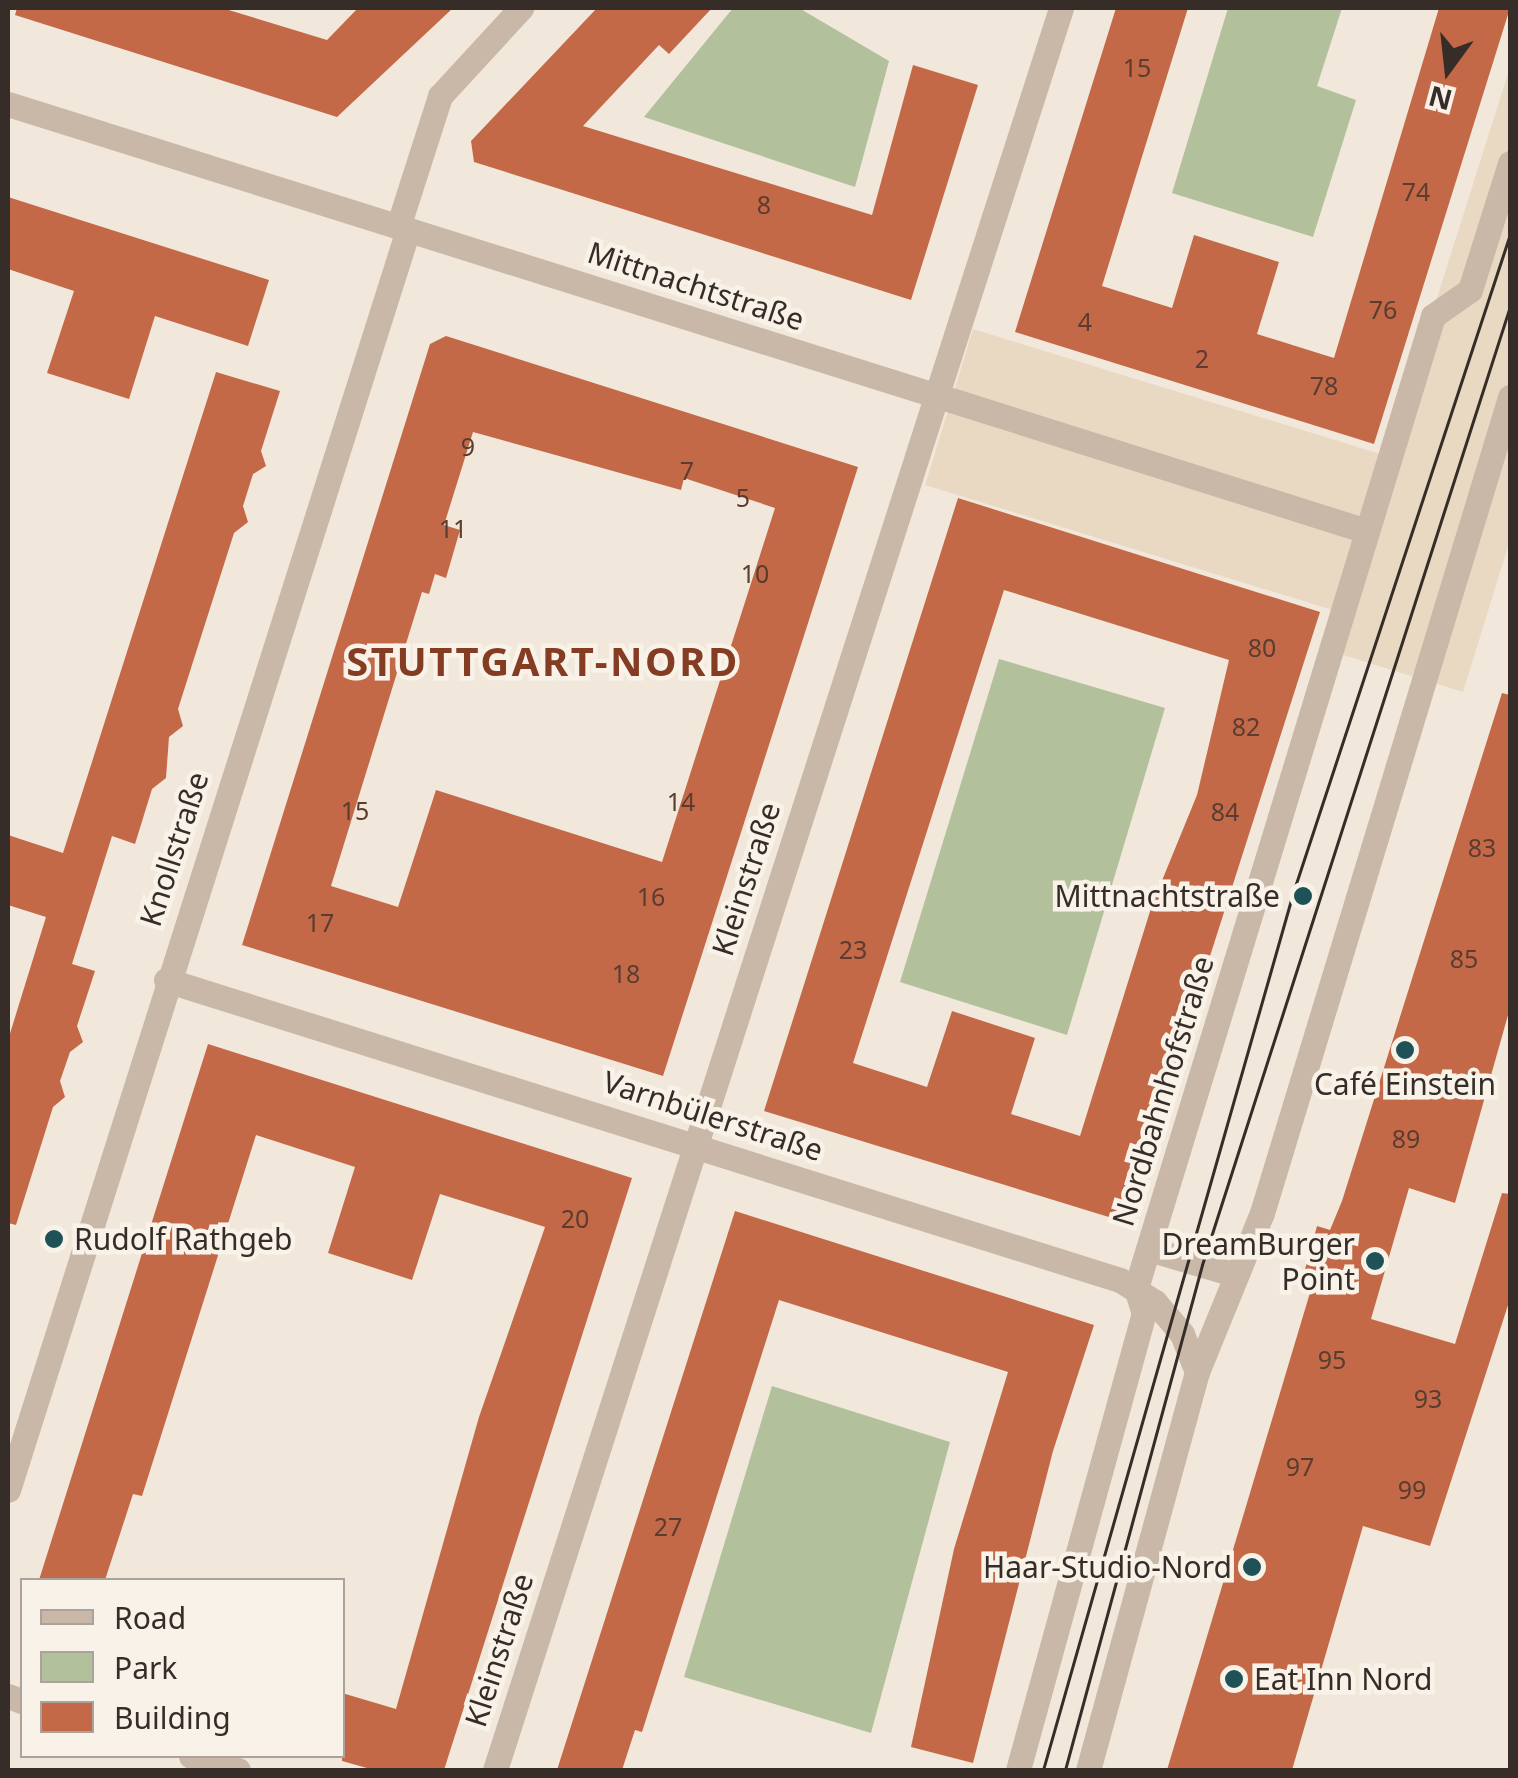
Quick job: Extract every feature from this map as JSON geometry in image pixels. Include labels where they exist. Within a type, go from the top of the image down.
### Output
[{"type":"street","name":"Knollstraße","points":[[8,1490],[403,228],[440,96],[521,8]]},
{"type":"street","name":"Kleinstraße","points":[[495,1770],[695,1143],[943,398],[1061,8]]},
{"type":"street","name":"Mittnachtstraße","points":[[8,104],[1364,530]]},
{"type":"street","name":"Nordbahnhofstraße","points":[[1018,1770],[1144,1314],[1136,1288],[1364,530],[1433,316],[1470,290],[1510,164]]},
{"type":"street","points":[[1088,1770],[1197,1372],[1233,1274],[1262,1214],[1510,397]]},
{"type":"street","name":"Varnbülerstraße","points":[[166,980],[695,1143],[1136,1288],[1182,1334],[1197,1372]]},
{"type":"street","points":[[1148,1248],[1233,1274]]},
{"type":"street","points":[[198,1758],[238,1770]]},
{"type":"green space","points":[[733,8],[799,8],[889,61],[855,187],[644,117]]},
{"type":"green space","points":[[1228,8],[1342,8],[1317,86],[1356,100],[1313,237],[1172,193]]},
{"type":"green space","points":[[999,659],[1165,708],[1067,1035],[900,982]]},
{"type":"green space","points":[[772,1386],[950,1442],[871,1733],[684,1677]]},
{"type":"shaded area","points":[[1510,67],[1510,540],[1463,692],[1327,650],[1339,612],[925,485],[973,329],[1387,456]]},
{"type":"building","points":[[17,8],[222,8],[327,40],[358,8],[453,8],[337,117],[15,15]]},
{"type":"building","points":[[597,8],[712,8],[669,54],[659,45],[583,126],[872,215],[913,65],[978,85],[911,300],[474,162],[471,141]]},
{"type":"building","points":[[1116,8],[1188,8],[1102,286],[1172,308],[1194,235],[1279,262],[1257,334],[1334,358],[1439,8],[1510,8],[1374,444],[1015,332]]},
{"type":"building","points":[[8,197],[269,280],[248,346],[155,316],[129,399],[47,373],[74,291],[8,269]]},
{"type":"building","points":[[446,336],[858,467],[663,1076],[242,945],[430,344]],"holes":[[[473,432],[681,490],[684,478],[775,508],[662,862],[436,790],[398,907],[331,886],[422,592],[429,594],[435,574],[446,578],[460,530],[444,525]]]},
{"type":"building","points":[[216,372],[280,391],[261,451],[266,466],[253,474],[243,506],[248,522],[234,533],[178,709],[183,726],[169,737],[166,778],[152,789],[135,844],[112,836],[72,964],[95,971],[77,1026],[83,1042],[70,1052],[60,1081],[65,1097],[53,1107],[16,1225],[8,1223],[8,1040],[46,917],[8,905],[8,835],[63,853]]},
{"type":"building","points":[[958,498],[1320,612],[1125,1222],[764,1111]],"holes":[[[1004,590],[1229,660],[1197,795],[1152,905],[1080,1136],[1011,1114],[1035,1038],[952,1011],[927,1087],[853,1063]]]},
{"type":"building","points":[[1502,693],[1510,695],[1510,1008],[1455,1203],[1409,1188],[1371,1319],[1455,1344],[1502,1193],[1510,1194],[1510,1299],[1430,1546],[1363,1526],[1292,1770],[1167,1770],[1315,1276],[1304,1273],[1317,1226],[1330,1230],[1342,1201]]},
{"type":"building","points":[[208,1044],[632,1178],[444,1770],[374,1770],[342,1761],[345,1694],[396,1709],[479,1417],[545,1227],[440,1194],[412,1280],[328,1253],[355,1167],[256,1135],[142,1496],[133,1494],[106,1578],[40,1578]]},
{"type":"building","points":[[735,1211],[1094,1325],[1053,1451],[973,1763],[911,1747],[954,1549],[1008,1372],[779,1300],[642,1732],[635,1730],[622,1770],[557,1770]]},
{"type":"tram line","points":[[1043,1770],[1293,893],[1510,234]]},
{"type":"tram line","points":[[1065,1770],[1202,1265],[1510,306]]},
{"type":"place","name":"Mittnachtstraße","points":[[1303,896]]},
{"type":"place","name":"Café Einstein","points":[[1405,1050]]},
{"type":"place","name":"Rudolf Rathgeb","points":[[54,1239]]},
{"type":"place","name":"DreamBurger Point","points":[[1375,1261]]},
{"type":"place","name":"Haar-Studio-Nord","points":[[1252,1567]]},
{"type":"place","name":"Eat Inn Nord","points":[[1234,1679]]},
{"type":"district","name":"STUTTGART-NORD","points":[[543,661]]}]
